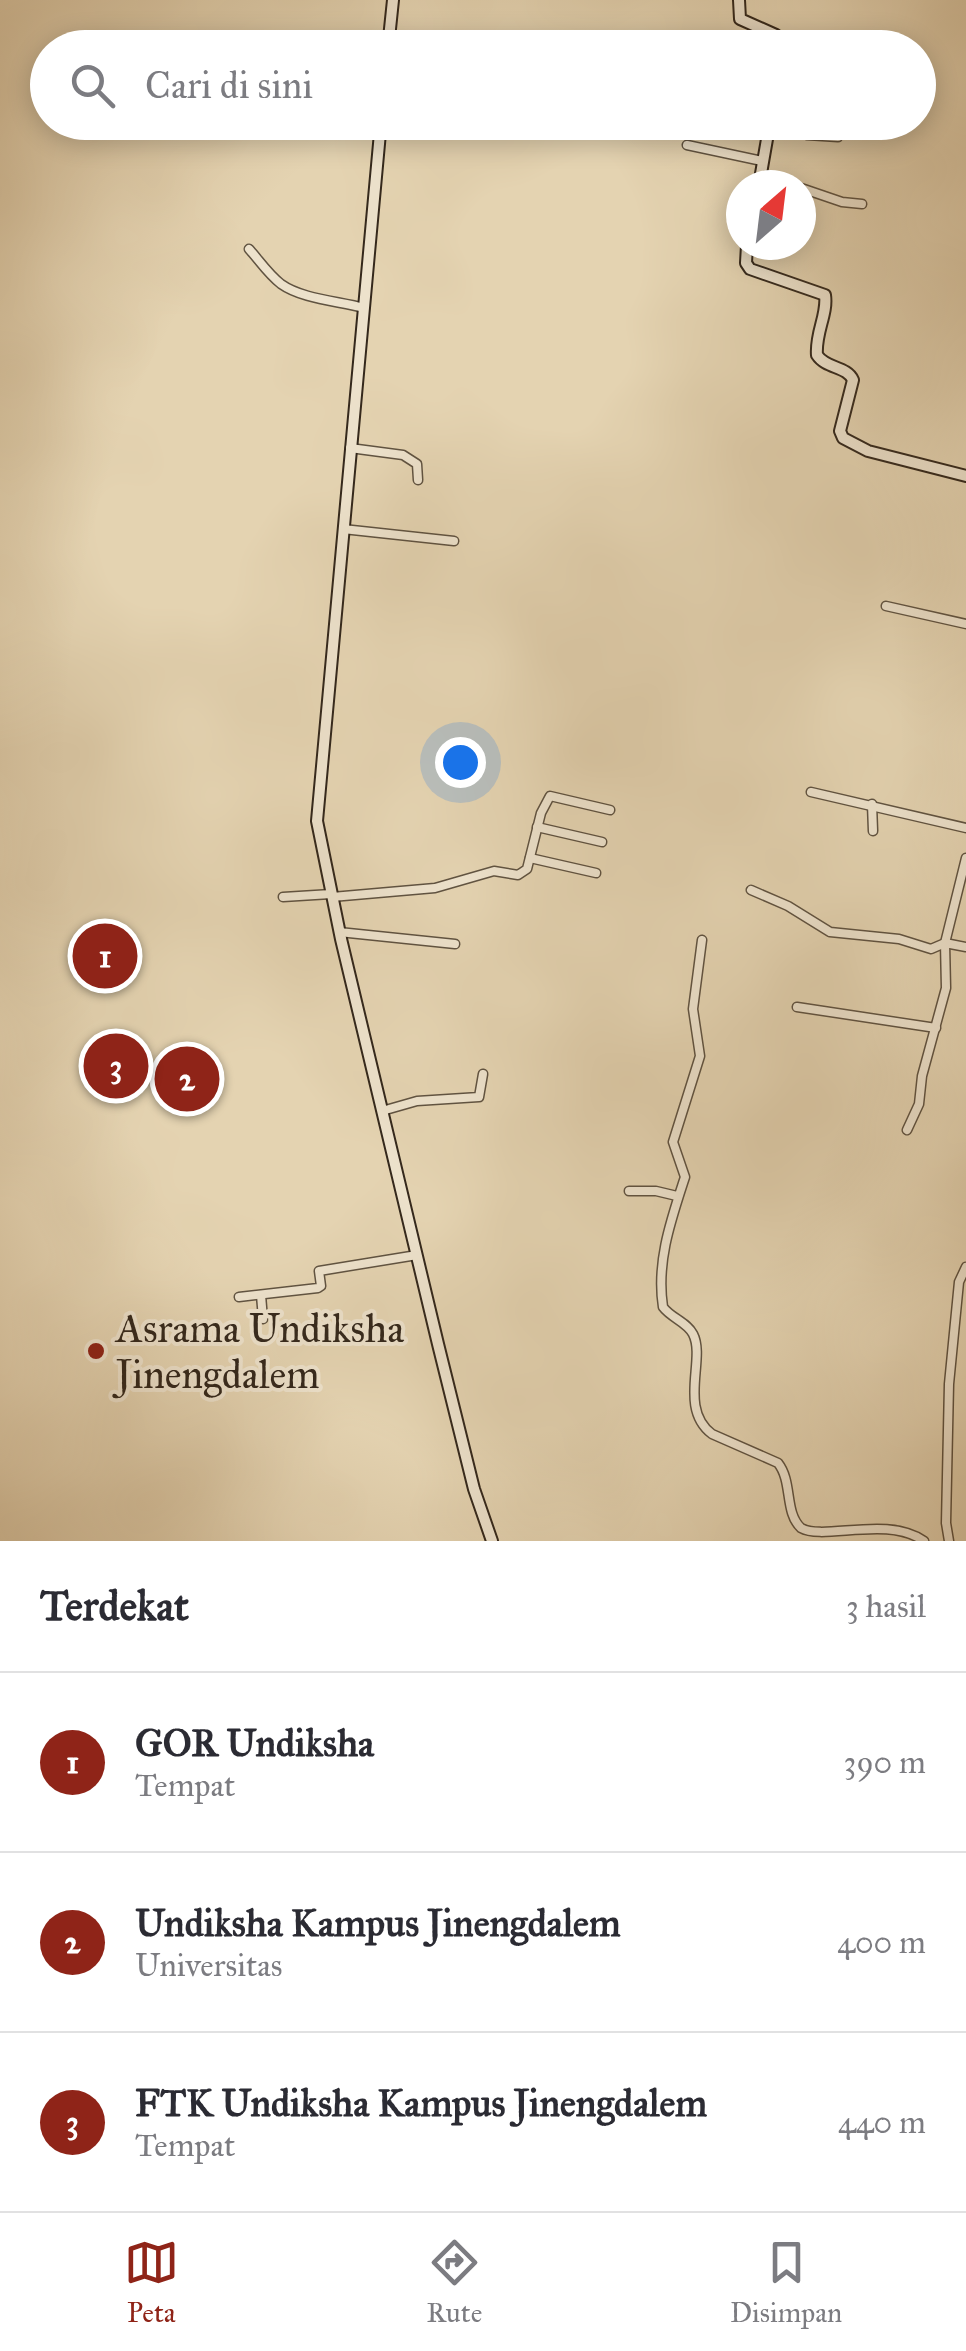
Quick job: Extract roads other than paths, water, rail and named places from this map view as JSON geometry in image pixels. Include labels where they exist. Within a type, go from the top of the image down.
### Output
[{"type":"street","points":[[390,30],[392,0]]},
{"type":"street","points":[[739,0],[740,19],[765,30]]},
{"type":"street","points":[[379,140],[317,800],[318,831],[474,1489],[492,1541]]},
{"type":"street","points":[[761,170],[766,140]]},
{"type":"street","points":[[687,145],[762,160]]},
{"type":"street","points":[[816,193],[862,204]]},
{"type":"street","points":[[249,248],[284,286],[317,299],[364,308]]},
{"type":"street","points":[[746,260],[750,269],[825,295],[817,332],[817,355],[852,378],[840,431],[843,438],[868,450],[966,476]]},
{"type":"street","points":[[350,448],[412,458],[418,466],[418,480]]},
{"type":"street","points":[[343,528],[454,541]]},
{"type":"street","points":[[886,606],[966,624]]},
{"type":"street","points":[[811,792],[966,828]]},
{"type":"street","points":[[283,898],[435,888],[494,870],[518,875],[527,869],[550,796],[610,810]]},
{"type":"street","points":[[872,804],[874,831]]},
{"type":"street","points":[[537,828],[602,842]]},
{"type":"street","points":[[530,858],[596,874]]},
{"type":"street","points":[[907,1130],[919,1104],[922,1076],[947,982],[946,943],[966,858]]},
{"type":"street","points":[[751,890],[788,906],[830,932],[899,939],[929,948],[946,943],[966,947]]},
{"type":"street","points":[[340,932],[455,944]]},
{"type":"street","points":[[702,940],[694,1009],[700,1056],[673,1136],[673,1146],[685,1174],[660,1265],[662,1304],[695,1338],[696,1403],[703,1426],[712,1434],[778,1463],[789,1487],[796,1523],[808,1534],[889,1530],[924,1541]]},
{"type":"street","points":[[797,1007],[936,1028]]},
{"type":"street","points":[[382,1112],[417,1101],[479,1097],[482,1074]]},
{"type":"street","points":[[629,1191],[677,1196]]},
{"type":"street","points":[[240,1297],[320,1288],[320,1271],[417,1255]]},
{"type":"street","points":[[949,1541],[949,1384],[959,1282],[966,1268]]},
{"type":"street","points":[[261,1295],[263,1319]]},
{"type":"place","name":"GOR Undiksha","points":[[105,956]]},
{"type":"place","name":"FTK Undiksha Kampus Jinengdalem","points":[[116,1066]]},
{"type":"place","name":"Undiksha Kampus Jinengdalem","points":[[187,1079]]},
{"type":"place","name":"Asrama Undiksha Jinengdalem","points":[[96,1351]]}]
